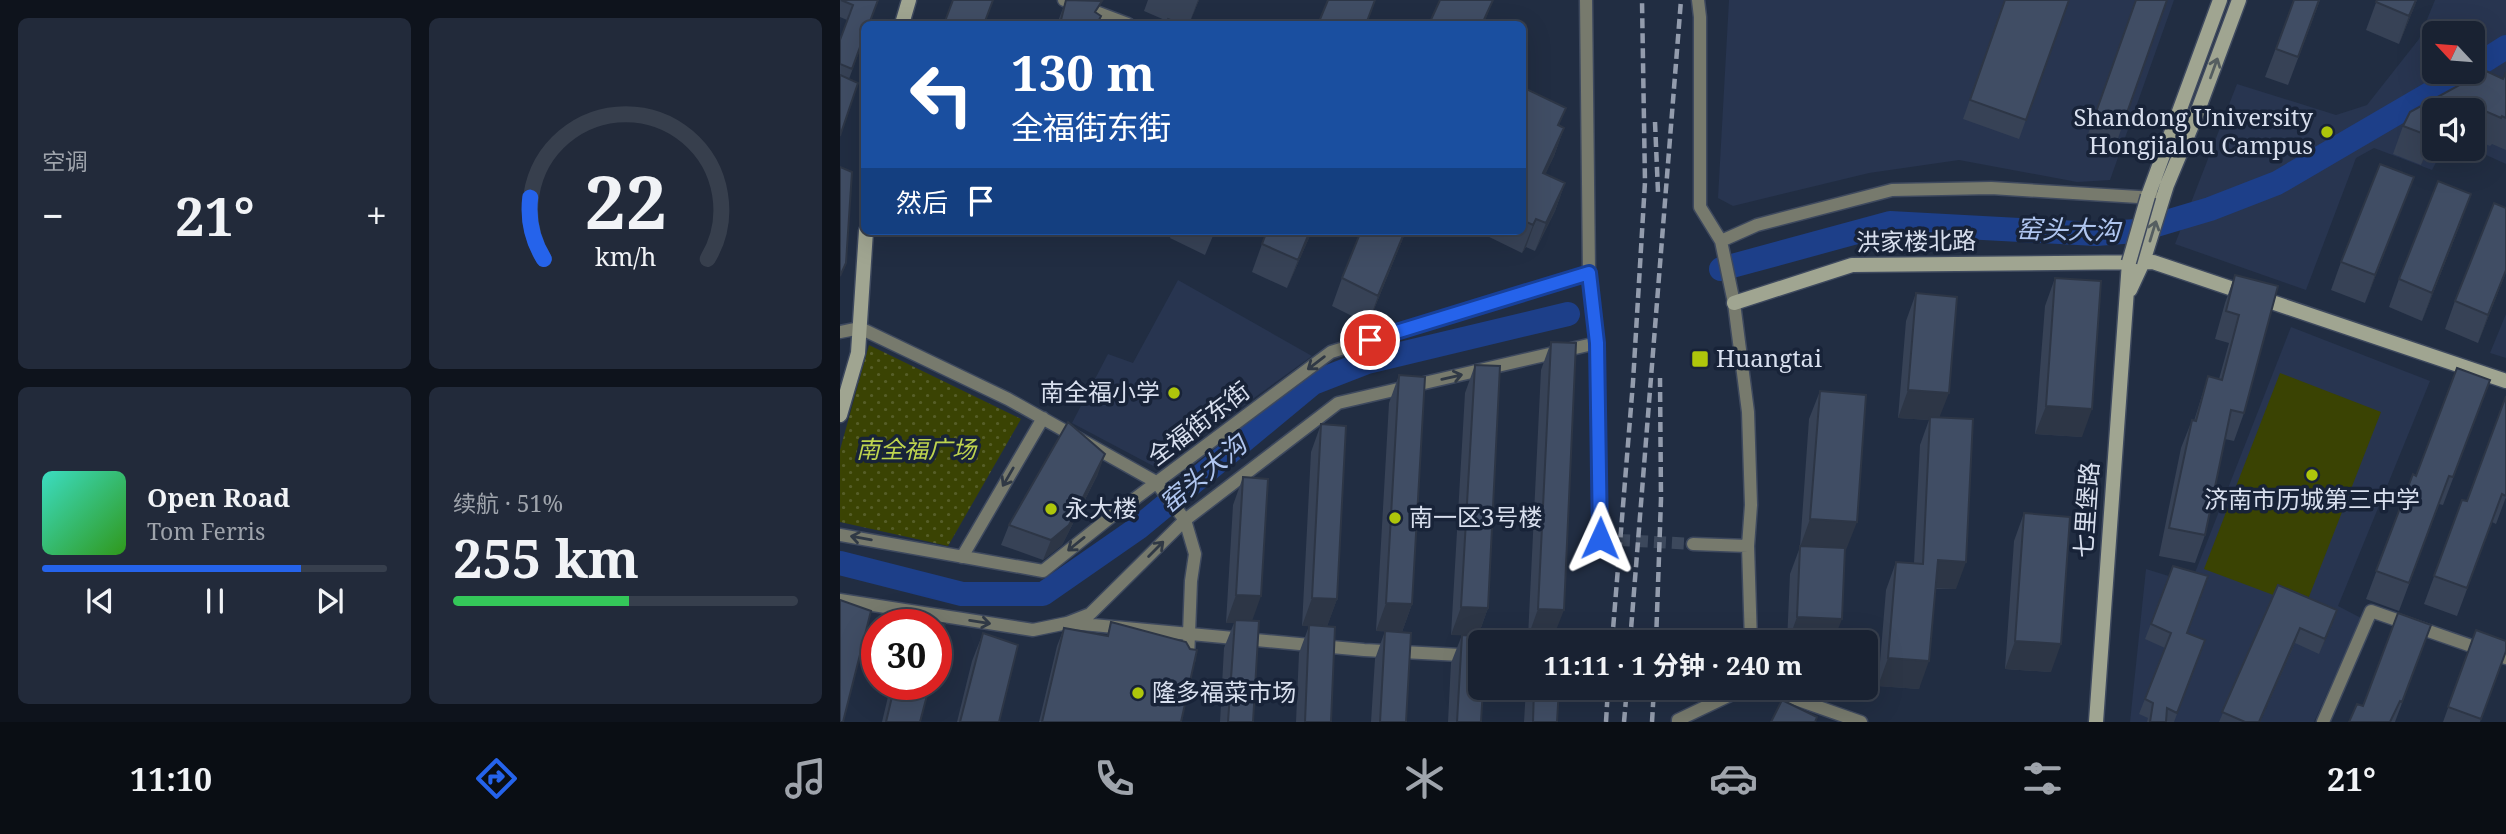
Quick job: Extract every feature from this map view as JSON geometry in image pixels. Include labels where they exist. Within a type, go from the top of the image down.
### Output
[{"type":"main road","points":[[903,21],[909,0]]},
{"type":"main road","name":"七里堡路","points":[[2095,722],[2125,302],[2136,262],[2148,196],[2220,0]]},
{"type":"main road","name":"七里堡路","points":[[2136,262],[2163,200],[2239,0]]},
{"type":"main road","points":[[840,415],[858,353],[866,235]]},
{"type":"main road","name":"洪家楼北路","points":[[1734,303],[1852,265],[2153,262],[2506,381]]},
{"type":"street","points":[[1064,0],[1120,21]]},
{"type":"street","points":[[1586,0],[1589,273],[1597,343],[1600,538]]},
{"type":"street","points":[[1698,0],[1700,207],[1721,241],[1734,303],[1748,412],[1751,630]]},
{"type":"street","points":[[1721,241],[1757,225],[1892,190],[1991,188],[2148,196],[2163,200]]},
{"type":"street","name":"全福街东街","points":[[840,535],[1043,571],[1156,482],[1331,352],[1589,273]]},
{"type":"street","points":[[840,332],[860,328],[1008,399],[1156,482],[1185,520],[1195,554],[1188,660]]},
{"type":"street","points":[[840,600],[1033,630],[1067,623],[1090,614],[1185,520],[1338,403],[1597,343]]},
{"type":"street","points":[[962,556],[1043,418]]},
{"type":"street","points":[[1693,544],[1748,547]]},
{"type":"street","points":[[2323,722],[2371,611],[2506,658]]},
{"type":"street","points":[[1067,623],[1364,650],[1468,655]]},
{"type":"street","points":[[1678,722],[1720,700]]},
{"type":"street","points":[[1798,700],[1861,722]]},
{"type":"shaded area","points":[[1729,0],[2174,0],[2110,180],[2077,182],[1959,160],[1869,173],[1733,206],[1718,198]]},
{"type":"shaded area","name":"Shandong University Hongjialou Campus","points":[[2435,0],[2506,0],[2506,164],[2485,154],[2485,98],[2422,98],[2422,161],[2437,161],[2432,170],[2374,148],[2356,158],[2306,290],[2175,244],[2237,84],[2336,115],[2367,105],[2422,32],[2422,84],[2485,84],[2485,21],[2426,21]]},
{"type":"shaded area","name":"南全福小学","points":[[1178,280],[1312,356],[1157,468],[1072,423],[1108,354],[1133,363]]},
{"type":"shaded area","points":[[2506,314],[2506,358],[2490,353]]},
{"type":"shaded area","name":"济南市历城第三中学","points":[[2291,327],[2430,381],[2338,606],[2361,618],[2314,722],[2130,722],[2146,569],[2191,583]]},
{"type":"green space","name":"南全福广场","points":[[869,345],[1021,419],[948,546],[840,522],[840,450]]},
{"type":"green space","points":[[2280,373],[2381,412],[2305,607],[2204,569]]},
{"type":"building","points":[[841,0],[878,0],[870,21],[861,21],[861,44],[852,69],[840,64],[840,40],[853,5]]},
{"type":"building","points":[[953,0],[993,0],[985,21],[945,21]]},
{"type":"building","points":[[1066,0],[1102,1],[1095,12],[1101,16],[1098,21],[1061,21]]},
{"type":"building","points":[[1328,0],[1375,0],[1367,21],[1319,21]]},
{"type":"building","points":[[1440,0],[1493,0],[1483,21],[1430,21]]},
{"type":"building","points":[[2005,0],[2069,0],[2026,120],[1970,100]]},
{"type":"building","points":[[2136,0],[2167,0],[2123,124],[2095,115]]},
{"type":"building","points":[[2294,0],[2319,0],[2298,57],[2276,49]]},
{"type":"building","points":[[2416,0],[2409,16],[2376,2]]},
{"type":"building","points":[[2485,70],[2503,79],[2506,72],[2506,118],[2485,111],[2485,98],[2436,98],[2461,84],[2485,84]]},
{"type":"building","points":[[840,75],[858,83],[840,136]]},
{"type":"building","points":[[1526,89],[1566,108],[1558,125],[1564,128],[1543,173],[1565,183],[1546,223],[1536,219],[1533,225],[1526,222]]},
{"type":"building","points":[[2422,105],[2422,133],[2403,126],[2410,112]]},
{"type":"building","points":[[2380,164],[2414,177],[2375,275],[2341,262]]},
{"type":"building","points":[[840,167],[852,172],[846,263],[840,276]]},
{"type":"building","points":[[2438,181],[2471,194],[2432,293],[2399,279]]},
{"type":"building","points":[[2494,203],[2506,208],[2506,270],[2488,315],[2455,301]]},
{"type":"building","points":[[1265,235],[1308,235],[1298,260],[1262,244]]},
{"type":"building","points":[[1359,235],[1403,235],[1378,296],[1342,278]]},
{"type":"building","points":[[2235,275],[2278,286],[2244,413],[2231,410],[2205,535],[2169,528],[2192,420],[2196,421],[2208,376],[2222,380],[2239,315],[2226,311]]},
{"type":"building","points":[[2055,278],[2101,281],[2092,409],[2046,406]]},
{"type":"building","points":[[1916,293],[1957,297],[1949,393],[1908,390]]},
{"type":"building","points":[[1551,342],[1576,343],[1564,610],[1538,609]]},
{"type":"building","points":[[1475,365],[1500,366],[1488,608],[1461,607]]},
{"type":"building","points":[[2457,368],[2490,380],[2453,477],[2449,476],[2409,583],[2376,571]]},
{"type":"building","points":[[1399,375],[1425,377],[1412,604],[1386,603]]},
{"type":"building","points":[[1820,391],[1866,395],[1857,522],[1810,519]]},
{"type":"building","points":[[2506,396],[2506,496],[2502,494],[2467,588],[2434,576],[2462,500],[2467,501]]},
{"type":"building","points":[[1930,417],[1973,419],[1966,562],[1938,560],[1929,661],[1888,658],[1896,562],[1923,564]]},
{"type":"building","name":"永大楼","points":[[1068,422],[1105,454],[1069,525],[1051,540],[1009,525]]},
{"type":"building","points":[[1321,424],[1346,426],[1337,599],[1312,598]]},
{"type":"building","points":[[1243,477],[1268,479],[1261,596],[1236,595]]},
{"type":"building","points":[[2024,513],[2070,517],[2061,644],[2015,641]]},
{"type":"building","points":[[1800,546],[1845,548],[1842,619],[1797,617]]},
{"type":"building","points":[[2173,566],[2208,576],[2187,633],[2205,640],[2177,713],[2167,708],[2166,722],[2150,722],[2153,703],[2145,699],[2171,633],[2151,624]]},
{"type":"building","points":[[2278,585],[2337,610],[2325,639],[2300,628],[2259,722],[2245,722],[2222,712]]},
{"type":"building","points":[[840,600],[865,609],[861,609],[861,651],[843,722],[840,722]]},
{"type":"building","points":[[2398,613],[2431,625],[2402,702],[2400,701],[2390,722],[2349,722],[2357,704],[2363,706]]},
{"type":"building","points":[[1235,620],[1259,621],[1253,722],[1228,722]]},
{"type":"building","points":[[1111,622],[1186,642],[1190,649],[1197,650],[1181,722],[1042,722],[1064,628],[1108,636]]},
{"type":"building","points":[[1309,625],[1335,627],[1331,722],[1305,722]]},
{"type":"building","points":[[2476,630],[2506,641],[2506,651],[2481,719],[2448,707]]},
{"type":"building","points":[[1385,631],[1411,633],[1406,722],[1380,722]]},
{"type":"building","points":[[983,633],[1018,645],[999,722],[960,722]]},
{"type":"building","points":[[1462,635],[1468,636],[1468,700],[1482,700],[1481,722],[1457,722]]},
{"type":"building","points":[[891,700],[926,700],[920,722],[886,722]]},
{"type":"building","points":[[1534,700],[1558,700],[1557,722],[1533,722]]},
{"type":"building","points":[[1782,700],[1817,717],[1815,722],[1771,722]]},
{"type":"waterway","name":"窑头大沟","points":[[2485,60],[2506,47]]},
{"type":"waterway","name":"窑头大沟","points":[[1721,269],[1890,223],[2096,234],[2136,231],[2210,209],[2277,183],[2446,84]]},
{"type":"waterway","name":"窑头大沟","points":[[840,563],[962,594],[1043,594],[1138,528],[1313,383],[1367,362],[1568,314]]},
{"type":"tunnel","points":[[1600,539],[1693,544]]},
{"type":"railway","points":[[1613,630],[1633,382],[1645,182],[1642,0]]},
{"type":"railway","points":[[1631,630],[1681,0]]},
{"type":"railway","points":[[1655,122],[1658,192]]},
{"type":"railway","points":[[1656,630],[1661,499],[1660,378]]},
{"type":"railway","points":[[1606,722],[1607,700]]},
{"type":"railway","points":[[1624,722],[1626,700]]},
{"type":"railway","points":[[1652,722],[1653,700]]},
{"type":"place","name":"Shandong University Hongjialou Campus","points":[[2327,132]]},
{"type":"place","name":"Huangtai","points":[[1700,359]]},
{"type":"place","name":"南全福小学","points":[[1174,393]]},
{"type":"place","name":"济南市历城第三中学","points":[[2312,475]]},
{"type":"place","name":"永大楼","points":[[1051,509]]},
{"type":"place","name":"南一区3号楼","points":[[1395,518]]},
{"type":"place","name":"隆多福菜市场","points":[[1138,693]]},
{"type":"route","points":[[1370,340],[1589,273],[1597,343],[1600,538]]}]
